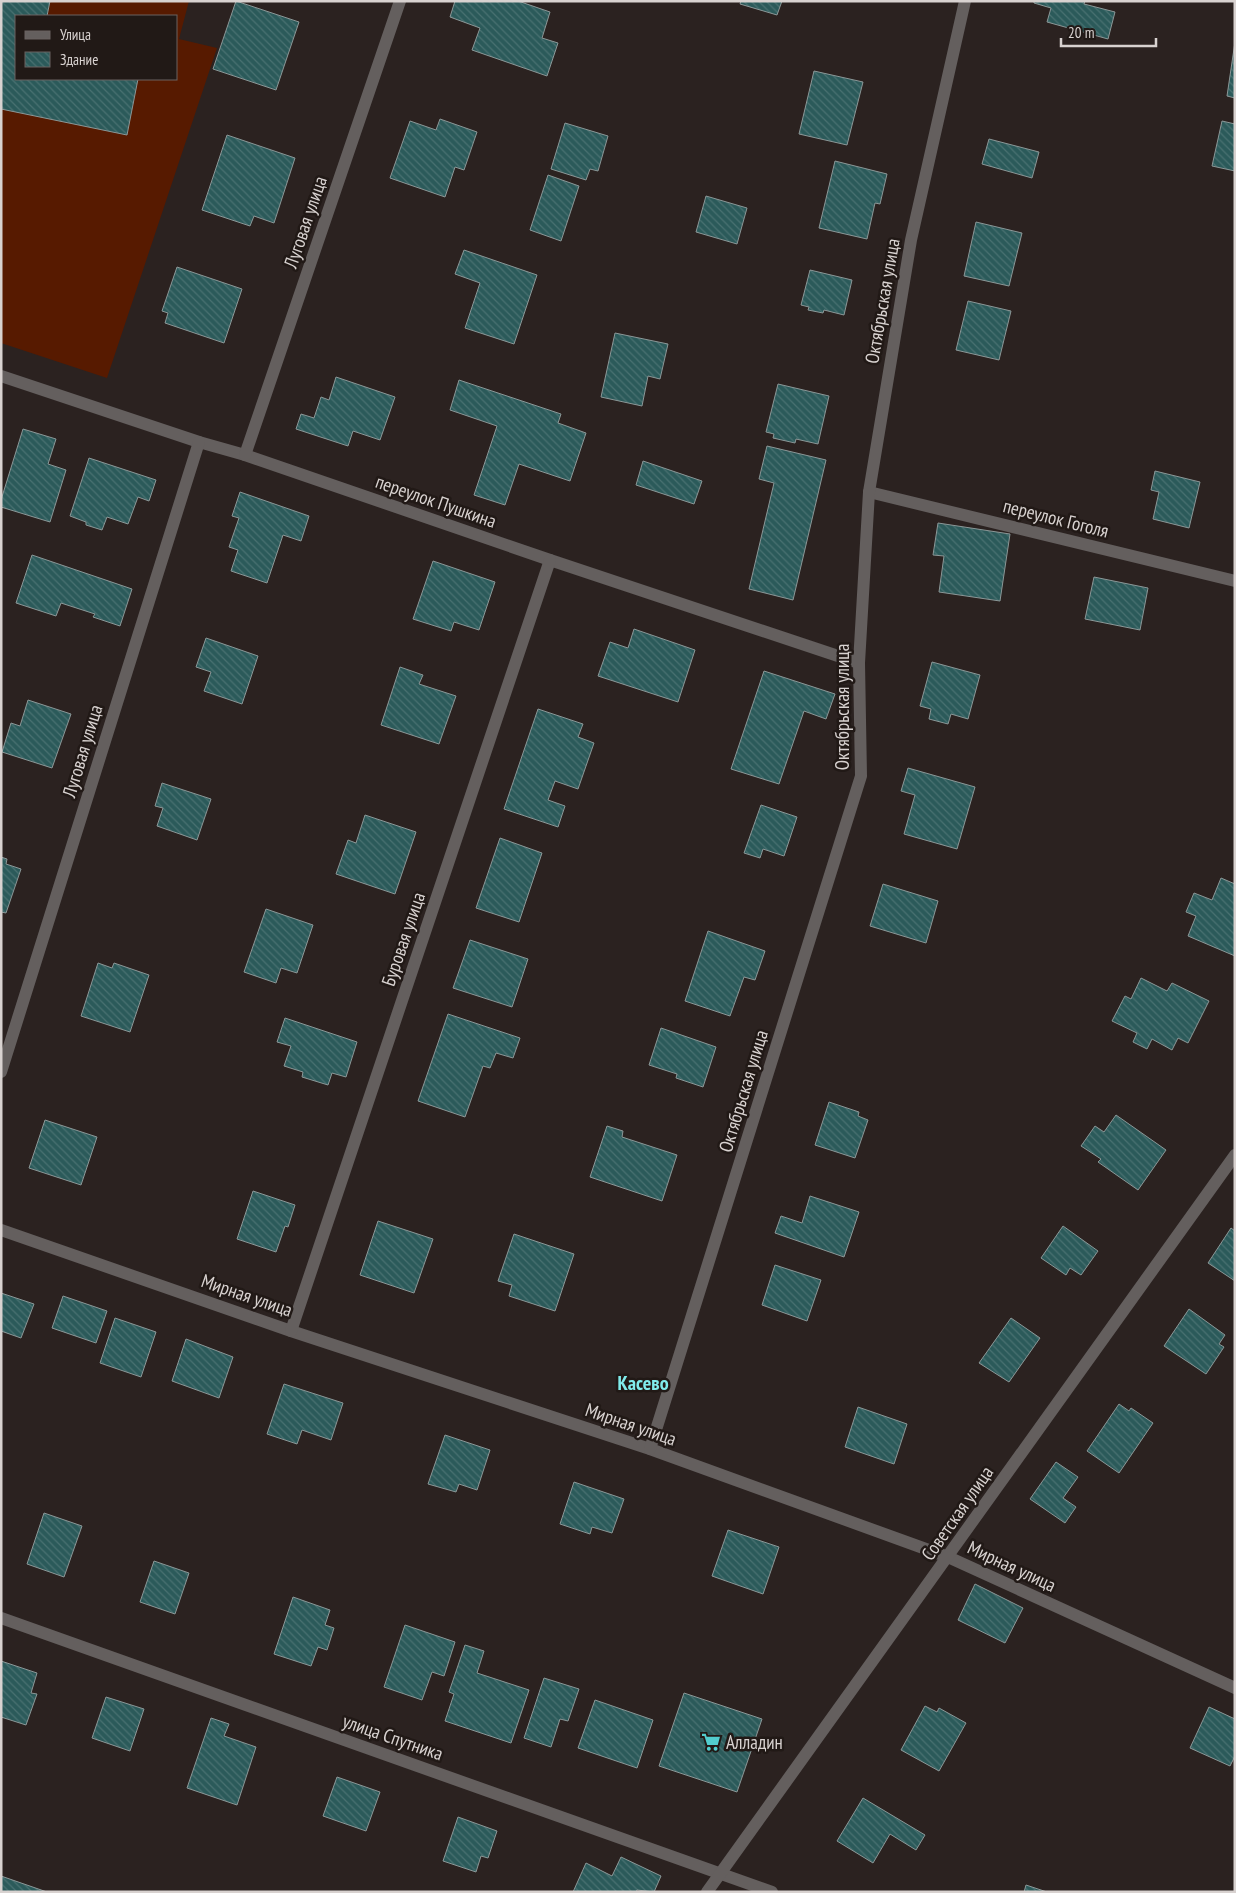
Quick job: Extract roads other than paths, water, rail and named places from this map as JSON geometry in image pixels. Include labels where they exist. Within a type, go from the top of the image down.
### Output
[{"type":"street","name":"Луговая улица","points":[[245,455],[400,1]]},
{"type":"street","name":"Октябрьская улица","points":[[650,1449],[861,776],[859,663],[869,492],[911,240],[965,1]]},
{"type":"street","name":"переулок Пушкина","points":[[1,376],[199,442],[245,455],[550,560],[859,663]]},
{"type":"street","name":"Луговая улица","points":[[1,1072],[199,442]]},
{"type":"street","name":"переулок Гоголя","points":[[869,492],[1235,581]]},
{"type":"street","name":"Буровая улица","points":[[291,1331],[550,560]]},
{"type":"street","name":"Советская улица","points":[[707,1892],[1235,1154]]},
{"type":"street","name":"Мирная улица","points":[[1,1230],[291,1331],[650,1449],[948,1557],[1235,1688]]},
{"type":"street","name":"улица Спутника","points":[[1,1618],[721,1872],[772,1892]]},
{"type":"place","name":"Алладин","points":[[711,1742]]},
{"type":"district","name":"Касево","points":[[643,1383]]}]
